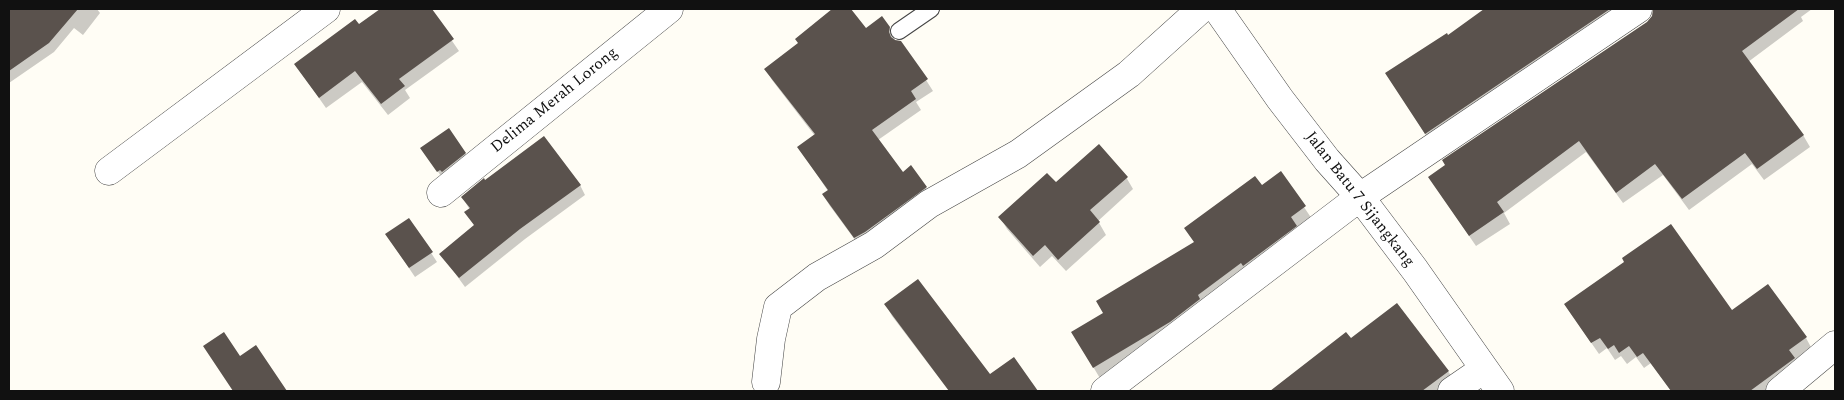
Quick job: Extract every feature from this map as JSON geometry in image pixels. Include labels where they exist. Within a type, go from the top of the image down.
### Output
[{"type":"street","points":[[109,171],[326,9]]},
{"type":"street","name":"Delima Merah Lorong","points":[[441,192],[670,9]]},
{"type":"street","points":[[766,382],[771,339],[778,307],[817,277],[874,246],[929,204],[1018,154],[1129,74],[1201,9]]},
{"type":"street","name":"Jalan Batu 7 Sijangkang","points":[[1217,9],[1280,99],[1327,160],[1360,197],[1415,270],[1500,391]]},
{"type":"street","points":[[1105,391],[1360,197],[1638,9]]},
{"type":"street","points":[[1780,391],[1835,345]]},
{"type":"street","points":[[1452,391],[1484,369]]},
{"type":"lane","points":[[899,31],[931,9]]},
{"type":"building","points":[[9,9],[78,9],[49,43],[9,71]]},
{"type":"building","points":[[380,9],[432,9],[454,39],[399,79],[405,86],[381,104],[355,71],[319,98],[294,64],[355,19],[359,24]]},
{"type":"building","points":[[832,9],[851,9],[866,28],[882,16],[890,27],[891,37],[901,41],[928,79],[911,91],[916,99],[872,130],[903,172],[911,165],[927,187],[854,238],[822,194],[828,190],[797,147],[815,134],[764,69],[798,43],[795,39]]},
{"type":"building","points":[[1484,9],[1610,9],[1425,134],[1385,73],[1447,33],[1448,35]]},
{"type":"building","points":[[1653,9],[1799,9],[1742,51],[1804,135],[1757,169],[1745,153],[1682,199],[1655,164],[1616,193],[1579,141],[1497,202],[1504,212],[1469,236],[1428,177],[1445,165],[1442,160],[1647,22],[1652,16]]},
{"type":"building","points":[[449,128],[466,153],[442,172],[440,170],[437,172],[420,148]]},
{"type":"building","points":[[544,136],[581,185],[520,229],[459,278],[439,254],[474,225],[464,212],[470,208],[461,197],[484,178],[485,180]]},
{"type":"building","points":[[1099,144],[1128,177],[1090,210],[1100,222],[1058,260],[1045,245],[1033,256],[998,217],[1047,173],[1056,182]]},
{"type":"building","points":[[1281,171],[1306,206],[1291,217],[1297,226],[1243,266],[1241,263],[1198,295],[1200,299],[1170,322],[1093,368],[1071,332],[1103,313],[1096,301],[1194,242],[1184,228],[1255,176],[1262,185]]},
{"type":"building","points":[[409,218],[433,252],[409,268],[385,234]]},
{"type":"building","points":[[1671,224],[1732,310],[1768,284],[1807,337],[1789,350],[1795,358],[1750,391],[1671,391],[1643,353],[1637,357],[1629,346],[1619,353],[1614,345],[1608,349],[1600,338],[1591,343],[1564,304],[1624,262],[1622,258]]},
{"type":"building","points":[[918,279],[990,374],[1014,357],[1038,391],[949,391],[884,304]]},
{"type":"building","points":[[1397,303],[1449,371],[1422,391],[1270,391],[1346,332],[1351,338]]},
{"type":"building","points":[[224,332],[240,356],[256,345],[287,391],[233,391],[203,346]]}]
